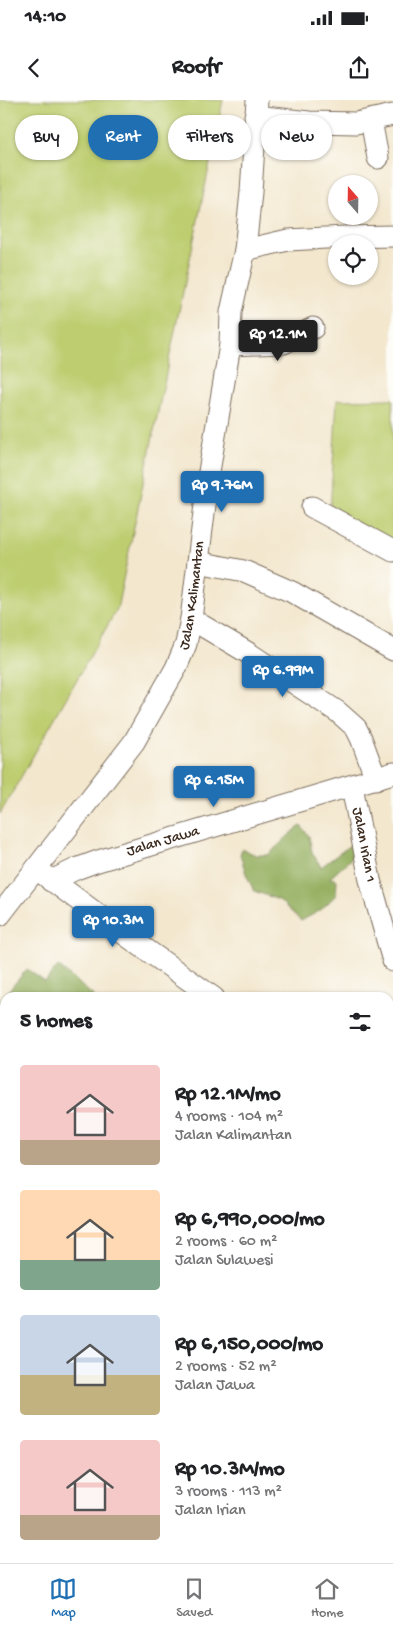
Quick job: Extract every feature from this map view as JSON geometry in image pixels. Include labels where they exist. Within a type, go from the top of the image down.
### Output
[{"type":"street","points":[[256,108],[309,122],[356,123],[393,115]]},
{"type":"street","name":"Jalan Kalimantan","points":[[0,915],[43,875],[134,742],[176,668],[186,644],[191,619],[209,472],[230,345],[231,312],[245,250],[251,192],[256,108]]},
{"type":"street","points":[[371,120],[378,158]]},
{"type":"street","points":[[245,250],[288,240],[393,236]]},
{"type":"street","points":[[230,345],[284,343],[313,328]]},
{"type":"street","points":[[312,507],[393,551]]},
{"type":"street","points":[[198,562],[244,571],[292,592],[393,650]]},
{"type":"street","points":[[191,619],[250,654],[338,712],[356,728],[384,776]]},
{"type":"street","name":"Jalan Jawa","points":[[43,875],[76,869],[384,776]]},
{"type":"street","name":"Jalan Irian 1","points":[[352,786],[370,880],[393,961]]},
{"type":"street","points":[[43,875],[206,992]]},
{"type":"green space","points":[[0,100],[223,100],[220,115],[168,115],[168,160],[211,160],[117,609],[0,814]]},
{"type":"green space","points":[[393,399],[393,550],[330,511],[337,400]]},
{"type":"green space","points":[[301,826],[309,836],[312,852],[321,867],[356,841],[358,852],[330,878],[337,880],[336,895],[321,910],[301,921],[279,900],[254,891],[240,854],[242,849],[256,855],[268,855]]},
{"type":"green space","points":[[58,966],[89,992],[8,992],[27,969],[45,982]]}]
